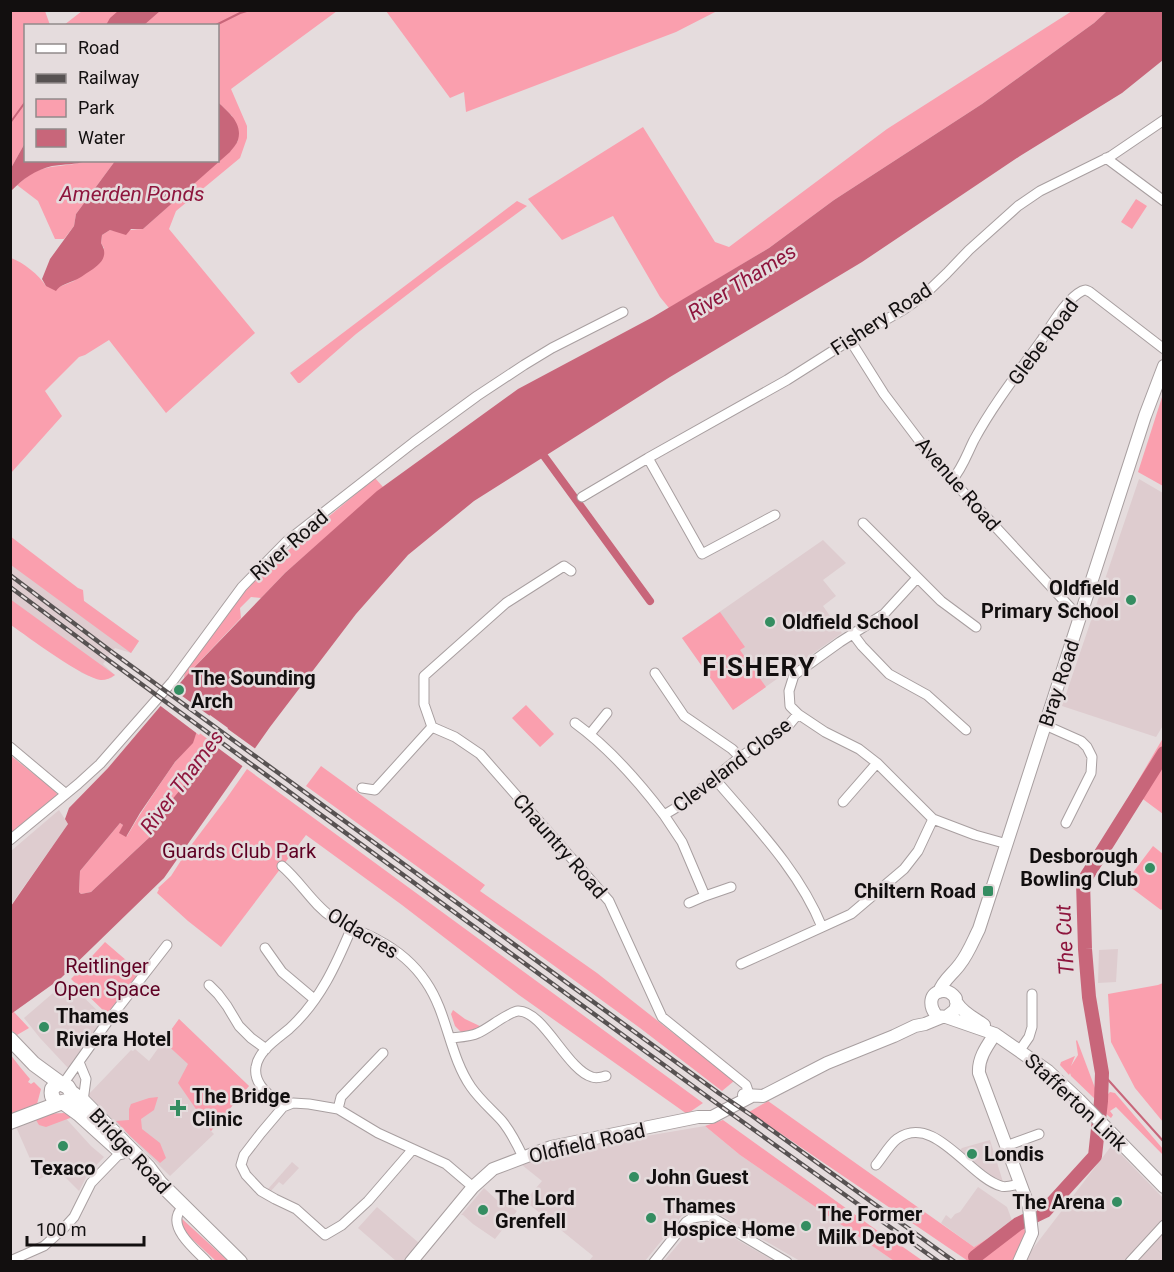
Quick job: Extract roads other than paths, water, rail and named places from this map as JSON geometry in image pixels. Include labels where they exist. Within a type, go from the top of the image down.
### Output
[{"type":"main road","name":"Bray Road","points":[[939,992],[941,985],[958,968],[965,957],[979,929],[1145,416],[1164,366]]},
{"type":"main road","points":[[958,968],[955,999],[955,1010],[939,1018],[931,1006],[932,997],[939,992],[948,991],[955,999],[965,1011],[995,1034],[978,1066],[1029,1207],[1032,1233],[1019,1262]]},
{"type":"main road","points":[[915,1026],[931,1006]]},
{"type":"main road","name":"Oldfield Road","points":[[413,1261],[473,1186],[493,1169],[552,1147],[698,1118],[738,1094],[763,1096],[827,1063],[939,1018]]},
{"type":"main road","name":"Stafferton Link","points":[[939,1018],[995,1034],[1048,1071],[1164,1187]]},
{"type":"main road","points":[[10,1122],[42,1109],[43,1105],[60,1093],[13,1042]]},
{"type":"main road","name":"Bridge Road","points":[[60,1093],[83,1101],[148,1167],[160,1183],[240,1262]]},
{"type":"main road","name":"Bridge Road","points":[[60,1093],[79,1114],[149,1178],[160,1183]]},
{"type":"street","name":"Fishery Road","points":[[582,497],[787,380],[903,310],[923,296],[1018,206],[1040,191],[1106,158],[1164,120]]},
{"type":"street","points":[[1106,158],[1164,201]]},
{"type":"street","name":"Glebe Road","points":[[952,480],[1005,392],[1059,316],[1083,291],[1090,291],[1164,349]]},
{"type":"street","name":"River Road","points":[[10,840],[100,764],[172,682],[242,586],[287,541],[477,396],[552,348],[622,312]]},
{"type":"street","name":"Avenue Road","points":[[850,340],[884,394],[921,443],[952,480],[1080,618]]},
{"type":"street","points":[[648,458],[702,554],[775,515]]},
{"type":"street","points":[[863,524],[941,601],[976,627]]},
{"type":"street","points":[[362,789],[375,790],[432,727],[424,704],[424,676],[506,603],[564,566],[571,571]]},
{"type":"street","points":[[917,578],[884,614],[794,675],[789,691],[790,706],[825,732],[859,750],[877,763],[933,819],[1007,844]]},
{"type":"street","points":[[853,634],[889,674],[927,695],[966,730]]},
{"type":"street","points":[[655,673],[684,716],[740,757]]},
{"type":"street","points":[[590,734],[607,714]]},
{"type":"street","name":"Cleveland Close","points":[[664,815],[684,803],[740,757],[788,726],[798,714]]},
{"type":"street","name":"Cleveland Close","points":[[574,723],[590,734],[646,790],[682,842],[705,896]]},
{"type":"street","points":[[1045,725],[1081,741],[1092,757],[1091,773],[1066,823]]},
{"type":"street","name":"Chauntry Road","points":[[432,727],[455,737],[480,754],[609,901],[662,1017],[746,1085],[750,1096]]},
{"type":"street","points":[[10,747],[66,794]]},
{"type":"street","points":[[843,802],[877,763]]},
{"type":"street","points":[[715,779],[784,860],[822,927]]},
{"type":"street","points":[[741,964],[851,914],[904,869],[918,851],[933,819]]},
{"type":"street","name":"Oldacres","points":[[282,866],[325,912],[379,940],[414,966],[434,995],[459,1064],[471,1087],[503,1123],[514,1138],[523,1157]]},
{"type":"street","points":[[689,903],[731,887]]},
{"type":"street","points":[[283,1107],[261,1087],[255,1069],[257,1061],[267,1048],[294,1024],[324,987],[352,927]]},
{"type":"street","points":[[60,1093],[108,1021],[167,945]]},
{"type":"street","points":[[265,948],[282,972],[314,999]]},
{"type":"street","points":[[209,985],[227,1006],[239,1026],[251,1038],[267,1048]]},
{"type":"street","points":[[1020,1050],[1029,1037],[1032,1027],[1032,994]]},
{"type":"street","points":[[450,1038],[476,1034],[518,1011],[532,1016],[586,1075],[595,1079],[606,1076]]},
{"type":"street","points":[[338,1109],[341,1097],[383,1053]]},
{"type":"street","points":[[79,1062],[86,1079],[83,1101]]},
{"type":"street","points":[[413,1149],[368,1201],[342,1225],[325,1235],[296,1209],[261,1191],[246,1176],[241,1165],[244,1155],[283,1107],[293,1103],[309,1104],[338,1109],[378,1133],[446,1164],[473,1186]]},
{"type":"street","points":[[876,1165],[897,1139],[912,1132],[931,1134],[986,1179],[1003,1187],[1019,1184]]},
{"type":"street","points":[[1006,1146],[1040,1134]]},
{"type":"street","points":[[10,1261],[44,1246],[63,1229],[74,1216],[91,1183],[121,1152]]},
{"type":"street","points":[[184,1207],[178,1214],[177,1224],[180,1232],[207,1262]]},
{"type":"street","points":[[654,1262],[686,1222],[692,1218],[708,1216],[787,1262]]},
{"type":"street","points":[[1130,1262],[1164,1225]]},
{"type":"water","points":[[118,10],[160,11],[145,24],[107,24]]},
{"type":"water","name":"River Thames","points":[[1107,11],[1163,11],[1163,60],[1122,93],[1020,156],[862,262],[670,377],[474,501],[408,555],[356,614],[270,727],[164,878],[60,979],[11,1014],[11,906],[68,824],[65,819],[69,808],[108,768],[186,676],[285,573],[377,491],[518,389],[653,317],[769,248],[834,200],[982,104],[1094,23]],"holes":[[[210,715],[228,728],[217,746],[149,827],[153,834],[91,892],[81,894],[79,892],[80,871],[120,823],[123,825],[119,833],[126,837],[175,762],[193,743],[197,731]]]},
{"type":"water","name":"Amerden Ponds","points":[[219,103],[237,123],[238,140],[230,152],[219,162]]},
{"type":"water","name":"Amerden Ponds","points":[[24,145],[24,162],[82,162],[40,170],[11,191],[11,168]]},
{"type":"water","name":"Amerden Ponds","points":[[114,162],[219,162],[143,229],[131,229],[126,235],[110,230],[102,235],[103,259],[94,268],[56,291],[46,286],[42,279],[50,259],[74,226],[76,214]]},
{"type":"waterway","points":[[218,24],[250,10]]},
{"type":"waterway","points":[[10,123],[24,104]]},
{"type":"waterway","points":[[544,456],[650,601]]},
{"type":"waterway","name":"The Cut","points":[[975,1257],[1018,1224],[1045,1211],[1095,1156],[1102,1073],[1089,997],[1083,882],[1164,753]]},
{"type":"waterway","points":[[1102,1073],[1164,1142]]},
{"type":"railway","points":[[10,575],[112,652],[955,1262]]},
{"type":"railway","points":[[10,587],[712,1100],[939,1262]]},
{"type":"place","name":"Oldfield Primary School","points":[[1131,600]]},
{"type":"place","name":"Oldfield School","points":[[770,622]]},
{"type":"place","name":"The Sounding Arch","points":[[179,690]]},
{"type":"place","name":"Desborough Bowling Club","points":[[1150,868]]},
{"type":"place","name":"Chiltern Road","points":[[988,891]]},
{"type":"place","name":"Thames Riviera Hotel","points":[[44,1027]]},
{"type":"place","name":"The Bridge Clinic","points":[[178,1108]]},
{"type":"place","name":"Texaco","points":[[63,1146]]},
{"type":"place","name":"Londis","points":[[972,1154]]},
{"type":"place","name":"John Guest","points":[[634,1177]]},
{"type":"place","name":"The Arena","points":[[1117,1202]]},
{"type":"place","name":"The Lord Grenfell","points":[[483,1210]]},
{"type":"place","name":"Thames Hospice Home","points":[[651,1218]]},
{"type":"place","name":"The Former Milk Depot","points":[[806,1226]]},
{"type":"district","name":"FISHERY","points":[[759,667]]},
{"type":"park label","name":"Guards Club Park","points":[[239,851]]},
{"type":"park label","name":"Reitlinger Open Space","points":[[107,978]]}]
